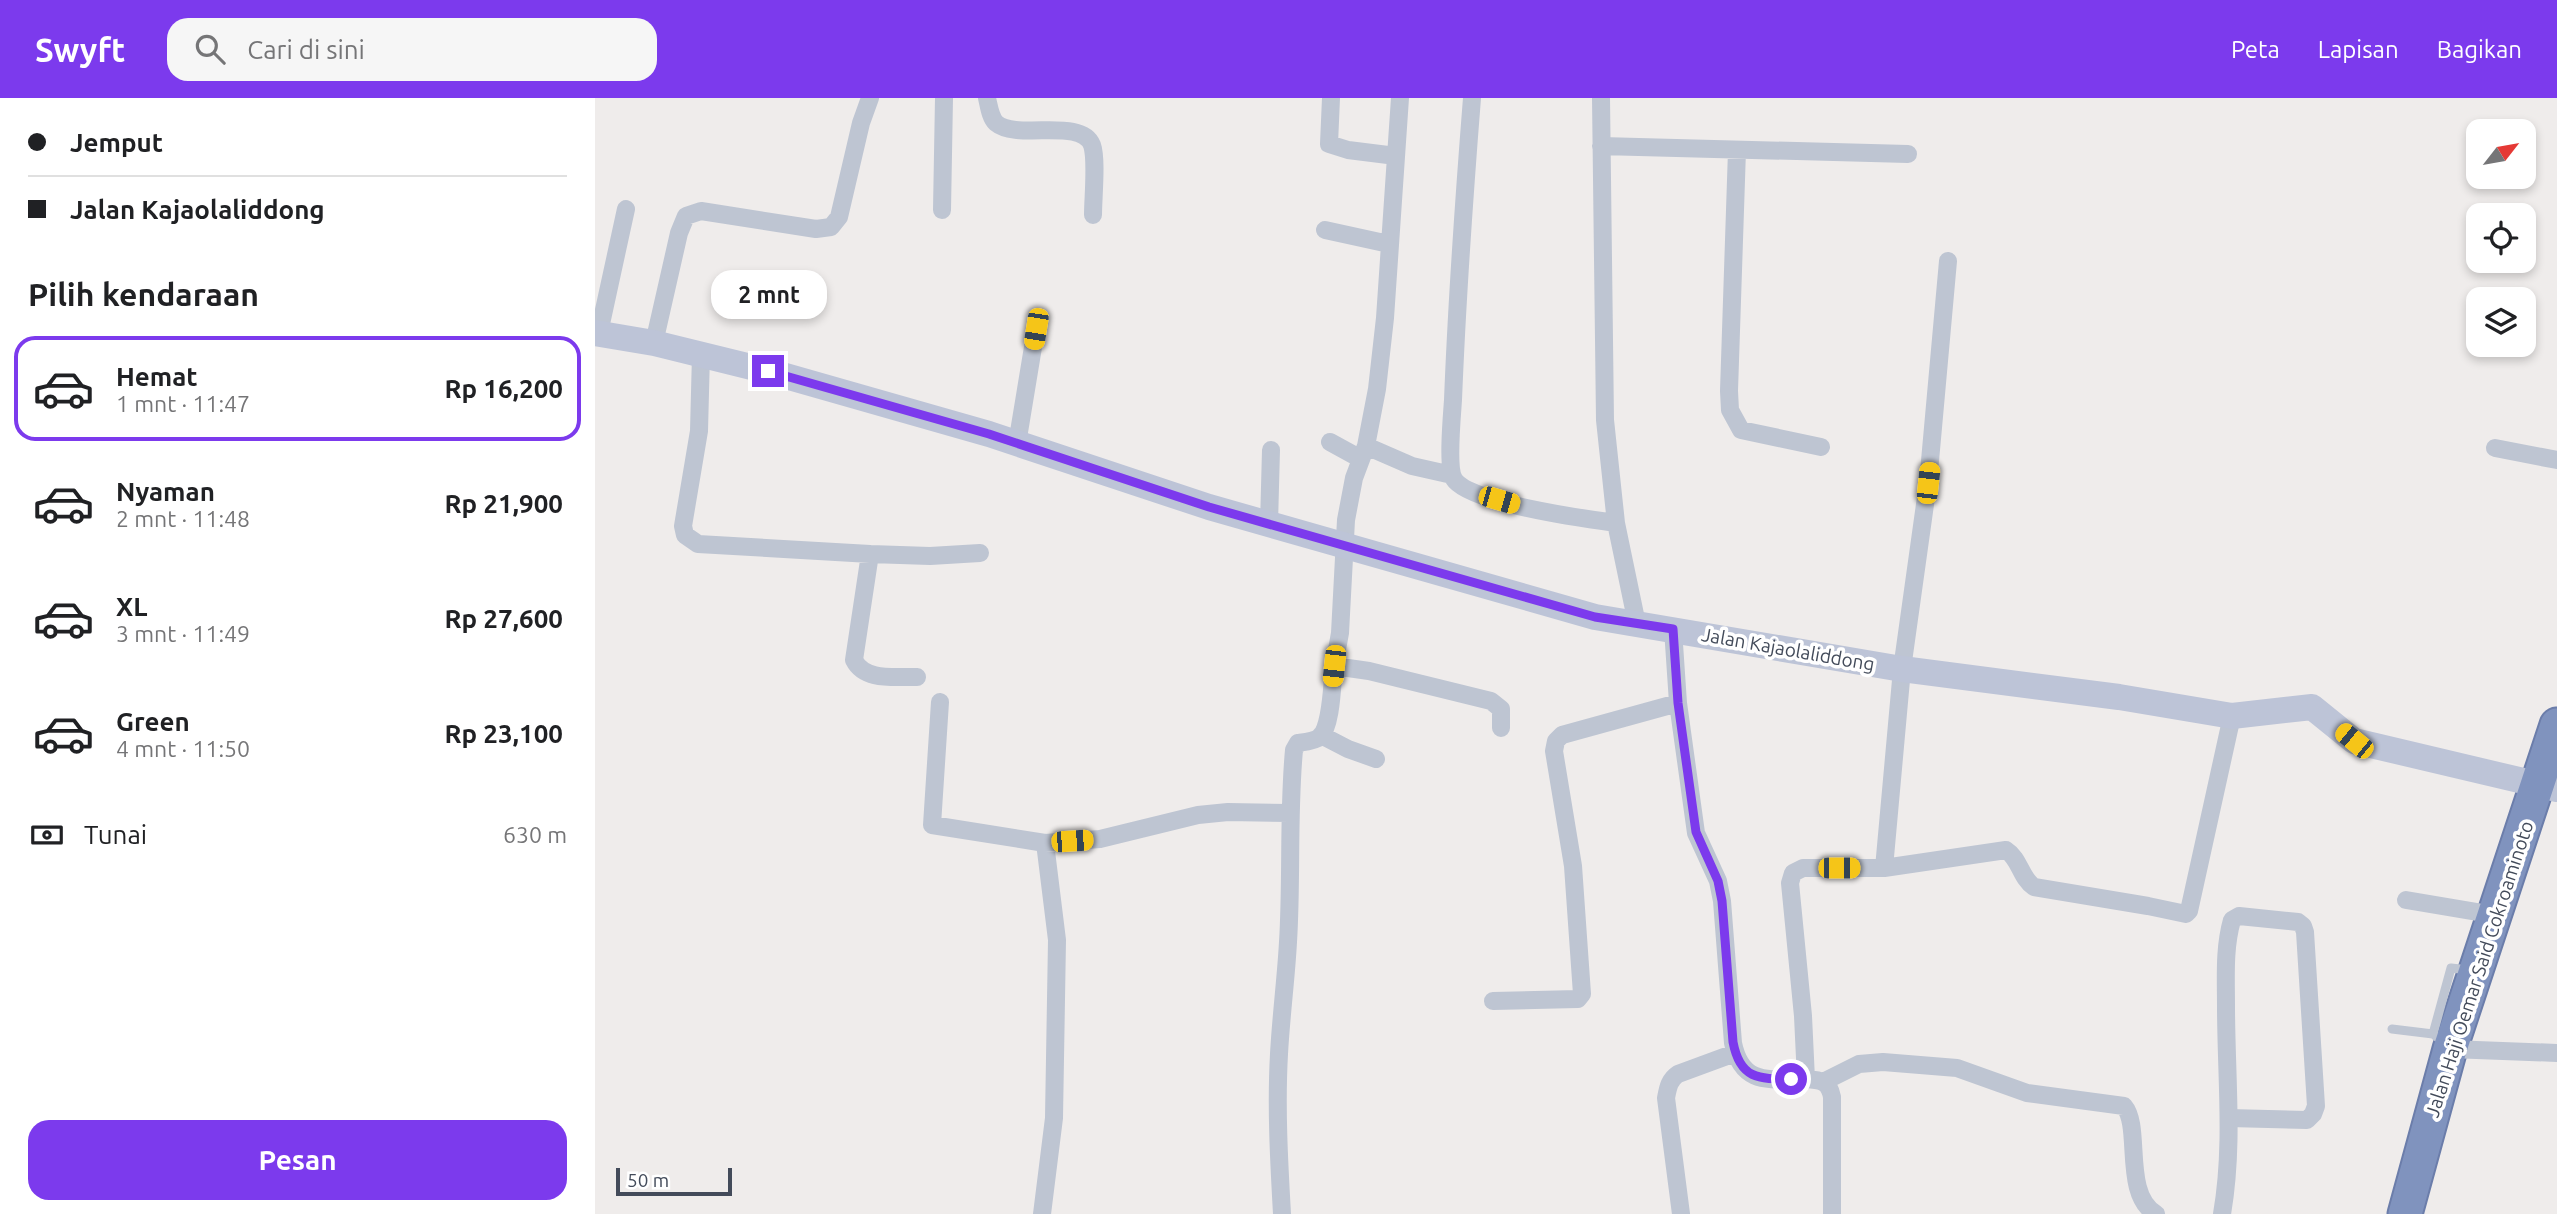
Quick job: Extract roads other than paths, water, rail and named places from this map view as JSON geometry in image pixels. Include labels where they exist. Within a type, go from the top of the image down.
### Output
[{"type":"highway","name":"Jalan Haji Oemar Said Cokroaminoto","points":[[2405,1214],[2442,1042],[2476,971],[2495,915],[2548,787],[2557,724]]},
{"type":"street","points":[[653,344],[679,233],[686,216],[701,211],[816,229],[831,227],[839,217],[861,123],[870,98]]},
{"type":"street","points":[[941,210],[944,98]]},
{"type":"street","points":[[987,98],[994,121],[1000,125],[1015,129],[1077,132],[1088,138],[1093,150],[1093,215]]},
{"type":"street","points":[[1331,98],[1329,144],[1348,150],[1396,156]]},
{"type":"street","points":[[1282,1214],[1278,1147],[1279,1055],[1288,942],[1289,813],[1294,746],[1318,739],[1329,708],[1340,633],[1349,501],[1364,452],[1378,377],[1400,98]]},
{"type":"street","points":[[1472,98],[1458,284],[1452,475],[1465,489],[1491,498],[1539,511],[1616,523]]},
{"type":"street","points":[[1601,98],[1605,420],[1616,523],[1637,624]]},
{"type":"street","points":[[1601,146],[1908,154]]},
{"type":"street","points":[[1737,150],[1730,410],[1741,429],[1821,447]]},
{"type":"street","points":[[597,333],[626,209]]},
{"type":"street","points":[[1325,230],[1389,244]]},
{"type":"street","points":[[1884,868],[1902,669],[1928,483],[1948,261]]},
{"type":"street","points":[[1017,444],[1036,329]]},
{"type":"street","name":"Jalan Kajaolaliddong","points":[[597,333],[701,354],[781,374],[1017,444],[1145,487],[1595,617],[1902,669],[2119,696],[2232,716],[2312,707],[2354,741],[2548,787]]},
{"type":"street","points":[[701,354],[700,416],[683,526],[685,535],[698,544],[870,554],[980,554]]},
{"type":"street","points":[[1330,442],[1452,475]]},
{"type":"street","points":[[2495,448],[2557,460]]},
{"type":"street","points":[[1269,524],[1271,450]]},
{"type":"street","points":[[870,554],[854,660],[860,669],[873,676],[917,677]]},
{"type":"street","points":[[1673,629],[1678,703],[1696,832],[1718,881],[1722,901],[1735,1053],[1742,1068],[1756,1077],[1825,1081],[1859,1064],[1883,1062],[1957,1068],[2027,1093],[2124,1106],[2130,1113],[2133,1159],[2140,1192],[2146,1207],[2156,1214]]},
{"type":"street","points":[[1334,666],[1369,671],[1492,701],[1501,709],[1501,729]]},
{"type":"street","points":[[940,702],[932,825],[1045,843],[1100,839],[1198,816],[1228,812],[1289,813]]},
{"type":"street","points":[[1493,1001],[1579,999],[1583,994],[1573,866],[1554,751],[1556,741],[1562,735],[1678,703]]},
{"type":"street","points":[[1806,1079],[1805,1037],[1790,879],[1793,873],[1803,868],[1884,868],[2006,850],[2014,856],[2025,879],[2034,887],[2187,914],[2232,716]]},
{"type":"street","points":[[1321,735],[1377,759]]},
{"type":"street","points":[[1042,1214],[1054,1118],[1057,940],[1045,843]]},
{"type":"street","points":[[2406,900],[2495,915]]},
{"type":"street","points":[[2222,1214],[2228,1179],[2226,959],[2232,920],[2239,916],[2298,922],[2305,932],[2316,1106],[2307,1120],[2229,1118]]},
{"type":"street","points":[[2442,1042],[2557,1053]]},
{"type":"street","points":[[1681,1214],[1666,1098],[1668,1085],[1672,1077],[1678,1074],[1735,1053]]},
{"type":"street","points":[[1825,1081],[1832,1097],[1832,1214]]},
{"type":"lane","points":[[2392,1029],[2442,1042]]}]
